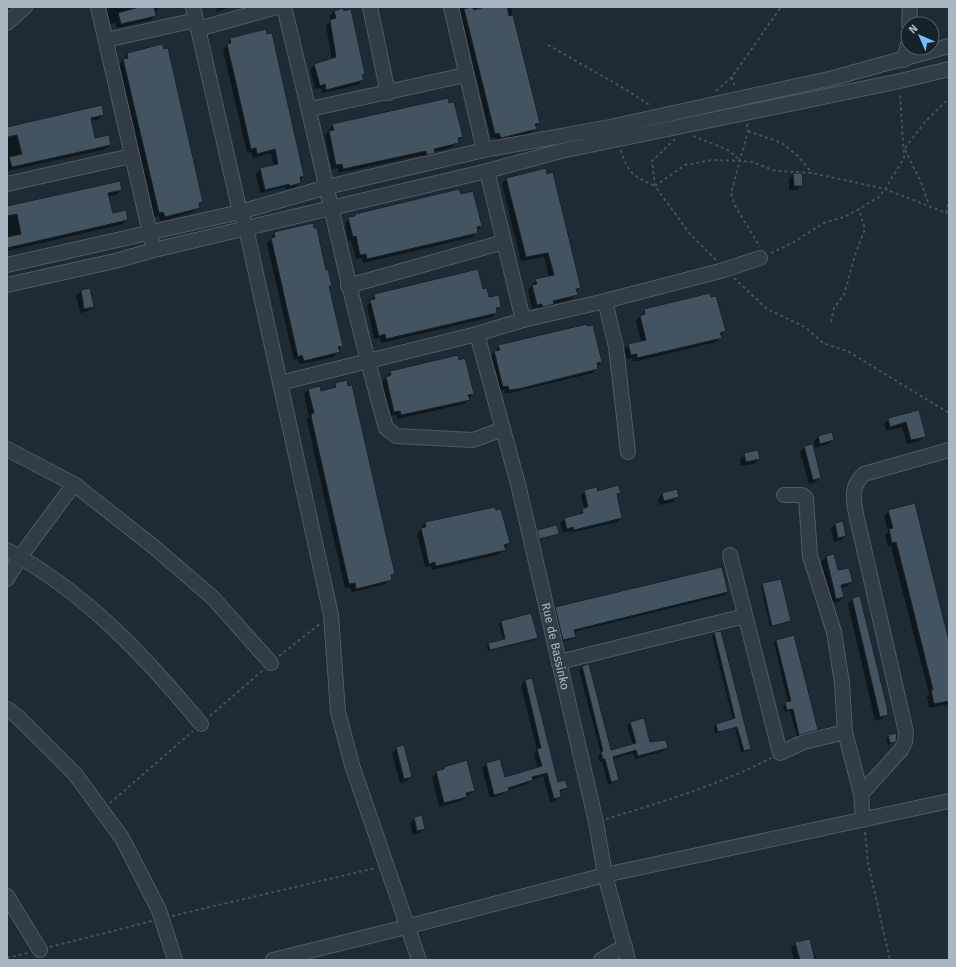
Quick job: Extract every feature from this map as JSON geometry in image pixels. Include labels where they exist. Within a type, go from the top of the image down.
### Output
[{"type":"street","points":[[7,23],[25,7]]},
{"type":"street","points":[[98,7],[154,250]]},
{"type":"street","points":[[106,40],[195,19],[277,7]]},
{"type":"street","points":[[284,7],[310,109],[348,286],[386,428],[396,436],[473,440],[503,429]]},
{"type":"street","points":[[370,7],[388,93]]},
{"type":"street","points":[[451,7],[465,75],[484,150]]},
{"type":"street","points":[[195,19],[240,212],[246,228],[331,614],[338,712],[352,765],[387,866],[406,927],[419,960]]},
{"type":"street","points":[[7,265],[240,212],[327,187],[484,150],[610,127],[738,99],[904,60],[949,46]]},
{"type":"street","points":[[904,60],[905,56]]},
{"type":"street","points":[[7,285],[115,261],[154,250],[331,207],[487,171],[561,151],[900,81],[949,68]]},
{"type":"street","points":[[310,109],[465,75]]},
{"type":"street","points":[[7,184],[132,156]]},
{"type":"street","points":[[487,171],[523,320]]},
{"type":"street","points":[[348,286],[504,242]]},
{"type":"street","points":[[280,383],[477,334],[523,320],[606,301],[724,270],[763,257]]},
{"type":"street","points":[[606,301],[616,348],[628,452]]},
{"type":"street","name":"Rue de Bassinko","points":[[477,334],[503,429],[596,822],[605,875],[628,960]]},
{"type":"street","points":[[7,449],[74,484],[154,547],[212,597],[271,663]]},
{"type":"street","points":[[861,794],[901,750],[906,742],[906,732],[856,514],[853,494],[854,487],[864,474],[949,450]]},
{"type":"street","points":[[7,579],[20,557],[74,484]]},
{"type":"street","points":[[784,495],[802,495],[806,498],[810,556],[834,632],[842,683],[845,732],[861,794],[863,820]]},
{"type":"street","points":[[7,550],[71,591],[132,646],[170,686],[201,724]]},
{"type":"street","points":[[730,555],[780,753],[804,742],[845,732]]},
{"type":"street","points":[[559,662],[745,616]]},
{"type":"street","points":[[7,709],[18,717],[75,774],[122,838],[161,918],[175,960]]},
{"type":"street","points":[[273,960],[605,875],[949,801]]},
{"type":"street","points":[[7,896],[40,950]]},
{"type":"street","points":[[601,960],[625,946]]},
{"type":"path","points":[[548,45],[667,114]]},
{"type":"path","points":[[732,77],[738,99]]},
{"type":"path","points":[[744,113],[748,131],[731,193],[734,204],[763,257],[794,242],[824,223],[844,217],[879,197],[904,158],[901,126],[900,81]]},
{"type":"path","points":[[904,149],[925,122],[949,99]]},
{"type":"path","points":[[678,127],[682,132],[728,150],[741,161]]},
{"type":"path","points":[[748,131],[782,143],[798,156],[812,173]]},
{"type":"path","points":[[618,140],[626,168],[640,179],[655,186],[690,234],[724,270],[755,296],[767,309],[805,327],[823,343],[849,352],[949,413]]},
{"type":"path","points":[[904,149],[920,182],[929,206]]},
{"type":"path","points":[[655,186],[685,165],[712,160],[741,161],[752,162],[776,171],[812,173],[885,189],[948,213],[949,201]]},
{"type":"path","points":[[831,322],[834,308],[844,295],[855,255],[865,229],[859,209]]},
{"type":"path","points":[[102,811],[271,663],[331,614]]},
{"type":"path","points":[[596,822],[656,804],[743,773],[780,753]]},
{"type":"path","points":[[863,820],[868,863],[890,960]]},
{"type":"path","points":[[7,958],[161,918],[387,866]]},
{"type":"building","points":[[139,7],[154,7],[156,16],[121,24],[118,13]]},
{"type":"building","points":[[472,7],[474,10],[485,7],[507,7],[509,16],[513,15],[540,123],[535,124],[537,129],[501,138],[499,133],[495,134],[464,9]]},
{"type":"building","points":[[343,8],[344,11],[351,9],[365,74],[362,75],[364,80],[326,90],[325,84],[320,86],[314,64],[336,57],[330,20],[336,18],[334,11]]},
{"type":"building","points":[[266,29],[267,34],[272,33],[304,176],[300,177],[301,183],[290,186],[289,184],[265,190],[260,168],[278,164],[275,149],[257,154],[256,148],[251,149],[227,44],[231,43],[230,38]]},
{"type":"building","points":[[162,44],[164,49],[168,48],[203,202],[199,203],[200,208],[165,217],[163,212],[159,213],[123,59],[128,58],[127,53]]},
{"type":"building","points":[[448,98],[449,103],[454,102],[463,137],[458,138],[459,143],[434,149],[435,153],[427,155],[426,151],[343,169],[342,164],[336,165],[329,131],[334,130],[332,124]]},
{"type":"building","points":[[102,105],[104,115],[91,118],[95,138],[109,135],[111,145],[12,167],[9,157],[22,154],[17,135],[7,137],[7,127]]},
{"type":"building","points":[[546,168],[547,174],[553,172],[581,288],[576,289],[578,295],[553,301],[554,304],[543,307],[542,304],[537,305],[532,285],[537,284],[535,279],[554,275],[548,253],[526,257],[506,178]]},
{"type":"building","points":[[793,173],[802,173],[803,186],[794,186]]},
{"type":"building","points":[[120,181],[122,190],[108,193],[113,213],[126,210],[128,220],[7,248],[7,237],[21,234],[17,214],[7,216],[7,206]]},
{"type":"building","points":[[459,189],[461,194],[473,191],[482,226],[477,227],[478,233],[367,259],[366,254],[360,255],[356,236],[353,237],[348,217]]},
{"type":"building","points":[[313,223],[314,228],[317,228],[326,270],[328,269],[332,286],[329,286],[343,346],[338,347],[340,352],[304,361],[302,355],[298,357],[271,238],[275,237],[274,232]]},
{"type":"building","points":[[478,269],[483,289],[487,288],[489,297],[499,295],[501,307],[496,308],[497,313],[386,339],[385,334],[379,336],[370,300],[375,299],[374,294]]},
{"type":"building","points":[[90,288],[94,307],[84,309],[81,290]]},
{"type":"building","points":[[710,293],[711,297],[716,296],[726,331],[720,333],[722,338],[637,358],[637,354],[631,355],[628,344],[646,340],[640,316],[645,314],[644,309]]},
{"type":"building","points":[[587,324],[587,326],[593,325],[602,362],[597,363],[598,369],[518,389],[509,390],[508,386],[503,387],[494,351],[500,350],[498,345]]},
{"type":"building","points":[[458,355],[459,360],[465,358],[474,394],[468,395],[470,400],[401,415],[400,411],[394,412],[386,377],[391,375],[390,371]]},
{"type":"building","points":[[347,380],[348,386],[352,385],[395,574],[391,575],[392,580],[356,589],[355,583],[349,584],[312,421],[311,414],[314,413],[308,389],[320,386],[321,391],[336,387],[335,383]]},
{"type":"building","points":[[919,410],[926,437],[911,440],[906,422],[890,427],[888,418]]},
{"type":"building","points":[[832,432],[834,440],[820,444],[818,436]]},
{"type":"building","points":[[813,444],[821,478],[813,480],[804,446]]},
{"type":"building","points":[[758,450],[760,459],[746,462],[744,453]]},
{"type":"building","points":[[618,485],[621,493],[617,494],[622,518],[574,530],[573,527],[567,529],[564,518],[583,513],[582,509],[588,507],[584,490],[597,487],[598,491]]},
{"type":"building","points":[[677,489],[679,497],[664,501],[662,493]]},
{"type":"building","points":[[915,503],[949,641],[949,701],[934,704],[931,690],[933,690],[896,542],[892,543],[889,529],[893,528],[888,510]]},
{"type":"building","points":[[495,507],[496,510],[501,509],[510,543],[504,545],[506,550],[436,566],[435,562],[429,564],[421,528],[426,527],[425,522]]},
{"type":"building","points":[[843,521],[846,536],[838,538],[835,523]]},
{"type":"building","points":[[557,525],[559,534],[539,539],[537,530]]},
{"type":"building","points":[[834,554],[838,570],[849,568],[853,582],[841,585],[844,597],[836,599],[826,556]]},
{"type":"building","points":[[722,567],[728,592],[574,630],[576,637],[563,640],[555,607]]},
{"type":"building","points":[[781,579],[791,621],[772,626],[762,583]]},
{"type":"building","points":[[860,596],[887,707],[888,715],[880,717],[852,598]]},
{"type":"building","points":[[531,613],[538,638],[490,650],[488,643],[505,639],[501,621]]},
{"type":"building","points":[[721,631],[751,749],[744,751],[737,727],[718,732],[716,724],[735,718],[714,632]]},
{"type":"building","points":[[794,635],[818,730],[799,735],[793,709],[787,710],[785,702],[791,701],[776,640]]},
{"type":"building","points":[[589,664],[611,750],[636,743],[630,722],[644,718],[650,742],[666,740],[668,748],[638,756],[636,750],[613,757],[619,780],[611,782],[605,759],[603,759],[601,752],[603,751],[582,666]]},
{"type":"building","points":[[532,678],[558,782],[565,780],[568,788],[560,790],[561,797],[554,799],[547,773],[532,777],[533,780],[508,788],[509,791],[494,795],[486,763],[500,759],[505,777],[542,766],[537,749],[541,748],[525,680]]},
{"type":"building","points":[[897,733],[896,742],[890,743],[888,735]]},
{"type":"building","points":[[404,745],[412,777],[404,779],[396,747]]},
{"type":"building","points":[[467,760],[475,791],[466,793],[467,797],[444,803],[436,771]]},
{"type":"building","points":[[422,815],[425,829],[417,831],[414,817]]},
{"type":"building","points":[[810,939],[815,960],[800,960],[795,942]]}]
